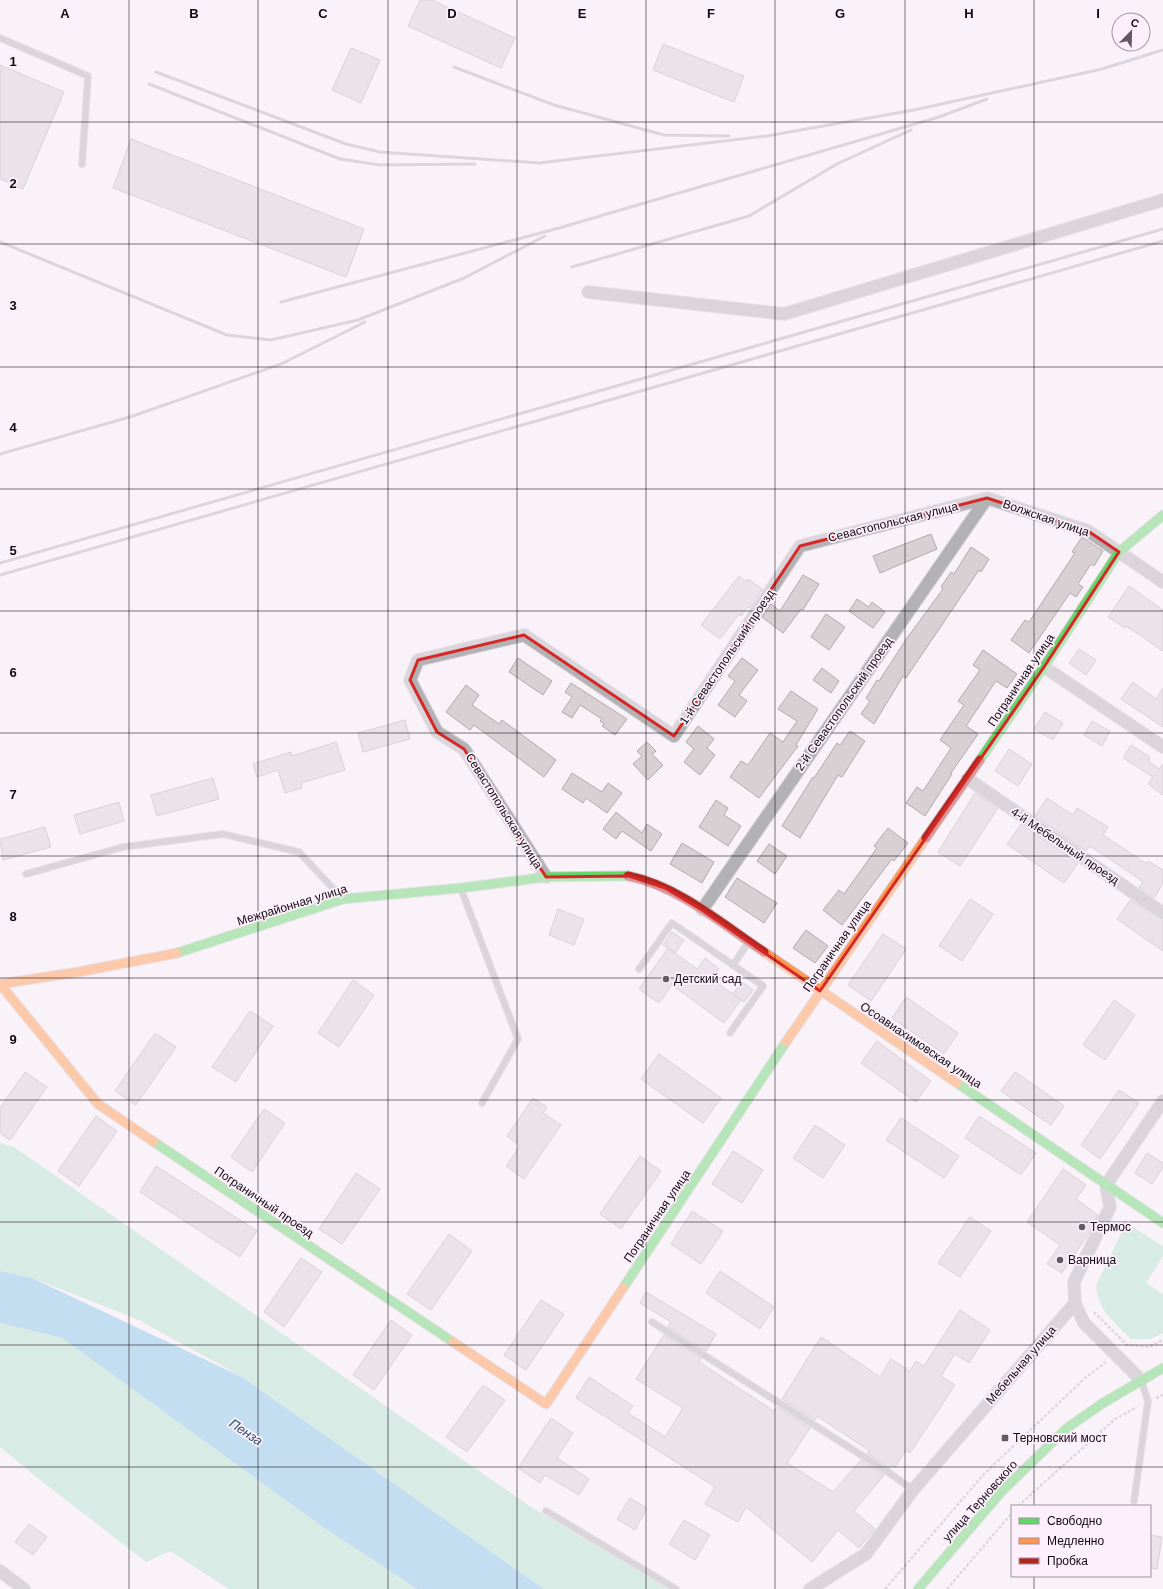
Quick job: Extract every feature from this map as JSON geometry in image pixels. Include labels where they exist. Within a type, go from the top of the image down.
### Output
[{"type":"street","points":[[588,292],[784,314],[1163,200]]},
{"type":"street","name":"Севастопольская улица","points":[[800,546],[987,498]]},
{"type":"street","name":"Волжская улица","points":[[987,498],[1088,531],[1163,582]]},
{"type":"street","name":"2-й Севастопольский проезд","points":[[702,910],[987,498]]},
{"type":"street","name":"Пограничная улица","points":[[546,1404],[820,990],[968,779],[1044,667],[1119,552],[1163,515]]},
{"type":"street","name":"1-й Севастопольский проезд","points":[[524,635],[674,736],[800,546]]},
{"type":"street","name":"Севастопольская улица","points":[[524,635],[418,660],[410,680],[436,732],[464,749],[546,877]]},
{"type":"street","points":[[1044,667],[1163,747]]},
{"type":"street","name":"4-й Мебельный проезд","points":[[968,779],[1163,913]]},
{"type":"street","name":"Межрайонная улица","points":[[0,984],[78,972],[186,951],[343,899],[461,888],[546,877],[629,876],[664,888]]},
{"type":"street","name":"Осоавиахимовская улица","points":[[664,888],[702,910],[1163,1223]]},
{"type":"street","name":"Пограничный проезд","points":[[0,984],[98,1104],[546,1404]]},
{"type":"street","points":[[1141,1380],[1084,1323],[1075,1303],[1074,1282],[1110,1208],[1106,1185],[1163,1101]]},
{"type":"street","name":"Мебельная улица","points":[[810,1589],[866,1554],[913,1490],[1075,1303]]},
{"type":"street","name":"улица Терновского","points":[[918,1589],[1003,1490],[1067,1428],[1141,1380],[1163,1368]]},
{"type":"street","points":[[0,1571],[24,1589]]},
{"type":"lane","points":[[0,38],[88,76],[82,164]]},
{"type":"lane","points":[[26,874],[123,847],[223,834],[299,852],[343,899]]},
{"type":"lane","points":[[461,888],[518,1039],[482,1103]]},
{"type":"lane","points":[[640,969],[672,923],[763,986],[730,1033]]},
{"type":"lane","points":[[733,965],[749,942]]},
{"type":"lane","points":[[652,1322],[888,1472],[913,1490]]},
{"type":"lane","points":[[1134,1501],[1148,1401],[1141,1380]]},
{"type":"lane","points":[[546,1511],[676,1589]]},
{"type":"path","points":[[1092,1306],[1095,1313],[1128,1345],[1149,1347],[1163,1340]]},
{"type":"path","points":[[885,1589],[985,1473],[1084,1379],[1106,1361]]},
{"type":"path","points":[[1019,1505],[1115,1419],[1148,1401]]},
{"type":"path","points":[[947,1589],[1011,1514]]},
{"type":"highlighted area","points":[[987,498],[1088,531],[1119,552],[1044,667],[820,991],[702,910],[665,888],[629,876],[546,877],[464,749],[437,732],[410,680],[418,660],[524,635],[674,736],[800,546]]},
{"type":"green space","points":[[0,1143],[14,1147],[531,1507],[669,1589],[544,1589],[242,1377],[137,1319],[32,1278],[0,1271]]},
{"type":"green space","points":[[1126,1223],[1163,1246],[1163,1256],[1146,1283],[1163,1294],[1163,1333],[1150,1339],[1131,1339],[1108,1316],[1100,1303],[1096,1286]]},
{"type":"green space","points":[[0,1323],[62,1338],[320,1525],[417,1589],[229,1589],[170,1551],[146,1562],[0,1447]]},
{"type":"water","name":"Пенза","points":[[0,1271],[32,1278],[242,1377],[544,1589],[417,1589],[320,1525],[62,1338],[0,1323]]},
{"type":"building","points":[[420,0],[432,0],[515,38],[501,68],[408,26]]},
{"type":"building","points":[[663,44],[744,76],[734,102],[653,70]]},
{"type":"building","points":[[351,48],[380,60],[361,103],[332,90]]},
{"type":"building","points":[[0,65],[64,92],[23,189],[0,179]]},
{"type":"building","points":[[131,139],[364,229],[346,277],[113,188]]},
{"type":"building","points":[[931,534],[937,549],[880,573],[873,556]]},
{"type":"building","points":[[1082,537],[1103,551],[1094,566],[1091,564],[1078,584],[1083,587],[1076,597],[1070,593],[1029,653],[1011,640],[1025,620],[1029,622],[1075,553],[1072,552]]},
{"type":"building","points":[[971,547],[989,559],[981,572],[979,570],[906,678],[903,676],[874,724],[861,714],[870,701],[866,698],[877,680],[879,681],[907,638],[943,589],[941,587],[951,572],[954,574]]},
{"type":"building","points":[[803,575],[819,584],[803,610],[801,609],[783,633],[762,617],[771,604],[780,611]]},
{"type":"building","points":[[739,576],[747,582],[748,579],[762,589],[750,608],[748,607],[741,616],[739,614],[720,639],[701,625]]},
{"type":"building","points":[[1129,586],[1163,610],[1163,651],[1126,626],[1125,628],[1108,617]]},
{"type":"building","points":[[857,599],[869,607],[872,602],[885,612],[873,628],[849,611]]},
{"type":"building","points":[[826,614],[845,627],[829,650],[811,637]]},
{"type":"building","points":[[1079,649],[1096,660],[1086,675],[1069,663]]},
{"type":"building","points":[[983,650],[1017,674],[1007,688],[996,681],[966,726],[978,734],[951,773],[952,774],[925,816],[906,803],[917,787],[923,791],[951,748],[940,740],[964,705],[958,701],[980,670],[973,665]]},
{"type":"building","points":[[518,658],[552,681],[543,695],[509,672]]},
{"type":"building","points":[[742,658],[758,670],[739,695],[747,701],[735,717],[718,705],[735,681],[728,676]]},
{"type":"building","points":[[822,668],[839,681],[831,693],[813,680]]},
{"type":"building","points":[[1133,682],[1156,699],[1163,688],[1163,727],[1121,699]]},
{"type":"building","points":[[571,683],[627,719],[615,735],[602,726],[604,724],[600,721],[602,719],[580,705],[572,718],[562,712],[572,697],[565,692]]},
{"type":"building","points":[[466,685],[479,695],[472,705],[499,724],[502,720],[556,760],[544,777],[474,725],[470,730],[446,712]]},
{"type":"building","points":[[791,691],[818,709],[796,745],[798,746],[759,798],[730,777],[741,761],[748,765],[770,733],[783,742],[797,721],[778,709]]},
{"type":"building","points":[[1045,712],[1063,723],[1053,740],[1034,729]]},
{"type":"building","points":[[405,720],[410,739],[363,752],[358,733]]},
{"type":"building","points":[[1092,721],[1110,731],[1102,746],[1084,735]]},
{"type":"building","points":[[698,726],[714,739],[707,748],[715,755],[700,775],[684,762],[694,749],[686,742]]},
{"type":"building","points":[[850,731],[865,741],[842,777],[838,775],[800,838],[782,826],[813,777],[814,778],[837,743],[840,745]]},
{"type":"building","points":[[336,742],[345,770],[301,783],[302,788],[285,793],[278,770],[257,777],[253,764],[291,752],[292,756]]},
{"type":"building","points":[[647,742],[656,751],[652,754],[663,765],[648,780],[633,764],[642,756],[637,751]]},
{"type":"building","points":[[1131,745],[1150,757],[1148,761],[1159,769],[1163,764],[1163,795],[1148,784],[1153,777],[1123,758]]},
{"type":"building","points":[[1009,749],[1032,764],[1018,786],[995,771]]},
{"type":"building","points":[[572,773],[602,792],[608,783],[622,793],[607,813],[586,798],[583,803],[562,789]]},
{"type":"building","points":[[213,778],[219,799],[157,816],[151,795]]},
{"type":"building","points":[[975,793],[998,808],[960,866],[938,852]]},
{"type":"building","points":[[1047,798],[1073,815],[1077,808],[1108,827],[1103,835],[1147,864],[1148,861],[1163,870],[1163,883],[1154,898],[1139,887],[1143,882],[1138,878],[1090,846],[1086,851],[1035,816]]},
{"type":"building","points":[[716,800],[728,808],[724,815],[741,826],[728,846],[699,827]]},
{"type":"building","points":[[119,802],[124,821],[80,834],[74,815]]},
{"type":"building","points":[[616,812],[642,833],[647,824],[662,834],[651,851],[622,831],[616,839],[603,829]]},
{"type":"building","points":[[1021,824],[1078,863],[1064,883],[1007,844]]},
{"type":"building","points":[[45,827],[51,847],[3,860],[0,839]]},
{"type":"building","points":[[888,828],[908,843],[894,861],[892,859],[842,925],[823,910],[839,890],[844,894],[877,848],[874,846]]},
{"type":"building","points":[[682,843],[714,862],[702,883],[670,864]]},
{"type":"building","points":[[769,844],[787,856],[775,874],[757,861]]},
{"type":"building","points":[[737,878],[777,903],[764,923],[725,897]]},
{"type":"building","points":[[970,899],[993,914],[962,961],[939,946]]},
{"type":"building","points":[[1130,900],[1163,920],[1163,951],[1117,919]]},
{"type":"building","points":[[558,909],[584,919],[574,945],[549,935]]},
{"type":"building","points":[[806,930],[828,946],[815,963],[793,948]]},
{"type":"building","points":[[672,932],[684,940],[675,953],[663,945]]},
{"type":"building","points":[[883,934],[906,949],[871,1001],[848,985]]},
{"type":"building","points":[[668,948],[697,969],[705,958],[719,969],[712,979],[741,1000],[724,1023],[672,985],[659,1003],[639,989]]},
{"type":"building","points":[[353,980],[374,995],[339,1047],[318,1033]]},
{"type":"building","points":[[742,982],[753,990],[744,1002],[733,994]]},
{"type":"building","points":[[906,997],[958,1033],[944,1054],[892,1018]]},
{"type":"building","points":[[1114,1000],[1135,1015],[1105,1060],[1083,1045]]},
{"type":"building","points":[[250,1011],[273,1026],[236,1082],[212,1067]]},
{"type":"building","points":[[155,1033],[176,1047],[136,1105],[115,1091]]},
{"type":"building","points":[[877,1041],[931,1081],[916,1102],[861,1063]]},
{"type":"building","points":[[659,1054],[721,1098],[703,1123],[641,1079]]},
{"type":"building","points":[[25,1072],[47,1087],[10,1140],[0,1133],[0,1108]]},
{"type":"building","points":[[1015,1072],[1064,1106],[1051,1125],[1001,1091]]},
{"type":"building","points":[[1119,1090],[1139,1103],[1100,1159],[1081,1145]]},
{"type":"building","points":[[533,1098],[547,1107],[543,1113],[561,1125],[524,1179],[506,1166],[520,1146],[507,1136]]},
{"type":"building","points":[[264,1109],[285,1123],[252,1172],[231,1157]]},
{"type":"building","points":[[96,1116],[117,1131],[79,1186],[58,1171]]},
{"type":"building","points":[[979,1116],[1036,1153],[1021,1175],[965,1138]]},
{"type":"building","points":[[901,1118],[959,1156],[944,1178],[886,1140]]},
{"type":"building","points":[[815,1125],[845,1145],[823,1178],[793,1158]]},
{"type":"building","points":[[733,1151],[763,1170],[742,1203],[712,1184]]},
{"type":"building","points":[[1147,1153],[1163,1163],[1163,1167],[1152,1184],[1135,1173]]},
{"type":"building","points":[[640,1156],[661,1171],[621,1229],[600,1214]]},
{"type":"building","points":[[156,1166],[257,1231],[240,1257],[140,1192]]},
{"type":"building","points":[[1063,1169],[1086,1185],[1076,1199],[1098,1215],[1089,1233],[1062,1273],[1047,1264],[1060,1245],[1027,1222]]},
{"type":"building","points":[[356,1173],[380,1189],[342,1244],[319,1229]]},
{"type":"building","points":[[692,1211],[723,1231],[701,1264],[671,1244]]},
{"type":"building","points":[[970,1217],[991,1231],[960,1277],[938,1263]]},
{"type":"building","points":[[449,1234],[472,1251],[431,1310],[407,1294]]},
{"type":"building","points":[[301,1258],[322,1272],[284,1327],[264,1312]]},
{"type":"building","points":[[720,1271],[774,1307],[760,1329],[706,1293]]},
{"type":"building","points":[[646,1292],[716,1334],[706,1351],[668,1327],[671,1322],[640,1303]]},
{"type":"building","points":[[541,1300],[564,1314],[526,1370],[504,1355]]},
{"type":"building","points":[[960,1310],[990,1330],[969,1363],[955,1354],[941,1376],[955,1385],[910,1453],[906,1450],[895,1467],[891,1465],[889,1468],[867,1453],[870,1451],[817,1416],[815,1420],[782,1399],[821,1337],[880,1377],[891,1359],[910,1371],[916,1361],[924,1366]]},
{"type":"building","points":[[391,1320],[412,1335],[374,1390],[353,1375]]},
{"type":"building","points":[[664,1335],[701,1358],[699,1362],[774,1411],[777,1407],[810,1428],[787,1463],[833,1492],[861,1460],[884,1475],[854,1511],[875,1529],[859,1548],[838,1530],[812,1562],[746,1507],[738,1522],[705,1504],[715,1487],[576,1398],[589,1377],[633,1406],[628,1413],[665,1437],[683,1408],[636,1379]]},
{"type":"building","points":[[483,1385],[505,1400],[467,1452],[446,1437]]},
{"type":"building","points":[[551,1418],[573,1433],[557,1458],[589,1479],[579,1495],[545,1475],[540,1483],[518,1468]]},
{"type":"building","points":[[630,1498],[647,1508],[635,1530],[617,1519]]},
{"type":"building","points":[[684,1520],[710,1535],[695,1560],[669,1544]]},
{"type":"building","points":[[29,1524],[47,1537],[33,1555],[15,1542]]},
{"type":"building","points":[[1151,1535],[1162,1537],[1157,1569],[1151,1568]]},
{"type":"railway","points":[[156,72],[346,144],[380,152],[539,163],[767,136],[914,110],[1102,69],[1163,50]]},
{"type":"railway","points":[[454,67],[554,105],[664,135],[729,136]]},
{"type":"railway","points":[[149,84],[340,159],[380,165],[475,164]]},
{"type":"railway","points":[[281,302],[559,228],[939,117],[987,99]]},
{"type":"railway","points":[[572,267],[749,216],[837,164],[911,130]]},
{"type":"railway","points":[[0,563],[1163,229]]},
{"type":"railway","points":[[0,242],[227,335],[271,340],[358,320],[464,278],[545,236]]},
{"type":"railway","points":[[0,575],[1163,241]]},
{"type":"railway","points":[[0,454],[133,416],[281,364],[365,322]]},
{"type":"traffic: fast","points":[[980,760],[1044,667],[1119,552],[1163,515]]},
{"type":"traffic: fast","points":[[177,953],[343,899],[461,888],[546,877],[628,876]]},
{"type":"traffic: fast","points":[[623,1288],[786,1042]]},
{"type":"traffic: fast","points":[[957,1083],[1163,1223]]},
{"type":"traffic: fast","points":[[154,1142],[453,1342]]},
{"type":"traffic: fast","points":[[918,1589],[1003,1490],[1067,1428],[1103,1403],[1163,1368]]},
{"type":"traffic: slow","points":[[786,1042],[926,838]]},
{"type":"traffic: slow","points":[[764,952],[957,1083]]},
{"type":"traffic: slow","points":[[0,984],[78,972],[177,953]]},
{"type":"traffic: slow","points":[[0,984],[98,1104],[154,1142]]},
{"type":"traffic: slow","points":[[453,1342],[546,1404],[623,1288]]},
{"type":"traffic: jam","points":[[926,838],[980,760]]},
{"type":"traffic: jam","points":[[628,876],[646,881],[682,897],[716,918],[764,952]]},
{"type":"place","name":"Детский сад","points":[[666,979]]},
{"type":"place","name":"Термос","points":[[1082,1227]]},
{"type":"place","name":"Варница","points":[[1060,1260]]},
{"type":"place","name":"Терновский мост","points":[[1005,1438]]}]
